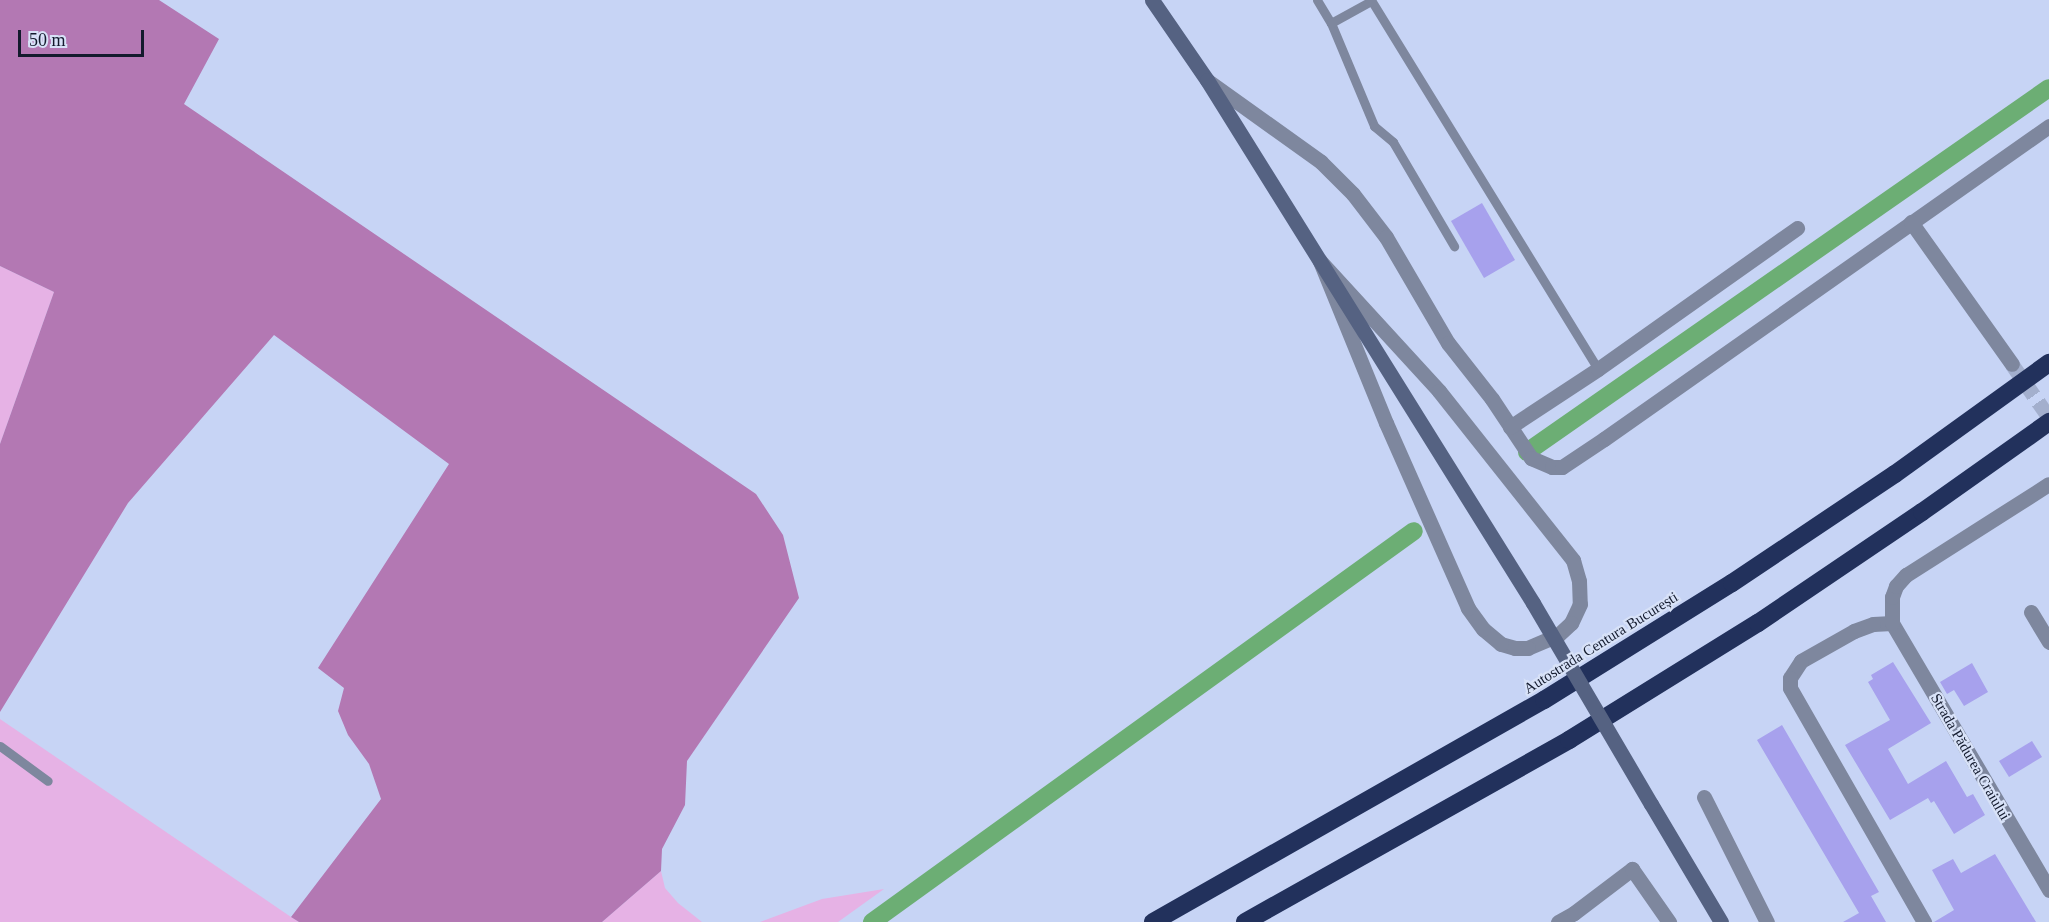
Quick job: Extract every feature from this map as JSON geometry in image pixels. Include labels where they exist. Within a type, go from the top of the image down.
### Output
[{"type":"highway","name":"Autostrada Centura București","points":[[1153,922],[1544,700],[1693,608],[1895,474],[2049,363]]},
{"type":"highway","points":[[1245,922],[1569,740],[1738,635],[1922,512],[2049,422]]},
{"type":"main road","points":[[1152,0],[1207,80],[1533,603],[1721,922]]},
{"type":"street","points":[[1207,80],[1321,162],[1353,194],[1386,237],[1448,343],[1531,458],[1552,467],[1562,467],[2049,126]]},
{"type":"street","points":[[1911,222],[2012,364]]},
{"type":"street","points":[[1510,427],[1598,369],[1797,228]]},
{"type":"street","points":[[1320,261],[1439,391],[1574,560],[1580,581],[1580,604],[1571,623],[1558,635],[1528,648],[1515,648],[1501,644],[1484,629],[1468,608],[1386,423],[1320,261]]},
{"type":"street","points":[[1924,922],[1790,688],[1790,678],[1801,661],[1854,632],[1873,624],[1892,623],[1892,597],[1896,586],[1906,575],[2049,484]]},
{"type":"street","points":[[2031,612],[2049,642]]},
{"type":"street","name":"Strada Pădurea Craiului","points":[[1892,623],[2049,890]]},
{"type":"street","points":[[1704,797],[1767,922]]},
{"type":"street","points":[[1558,922],[1574,913],[1632,870],[1669,922]]},
{"type":"lane","points":[[1317,0],[1331,23],[1374,126],[1393,142],[1454,246]]},
{"type":"lane","points":[[1331,23],[1371,0],[1598,369]]},
{"type":"lane","points":[[0,746],[48,781]]},
{"type":"shaded area","points":[[0,0],[159,0],[219,39],[184,104],[756,494],[783,535],[799,598],[687,761],[685,805],[662,849],[661,871],[602,922],[299,922],[291,917],[381,799],[369,764],[348,735],[338,711],[344,688],[318,668],[449,464],[274,335],[128,503],[0,712],[0,444],[54,292],[0,266]]},
{"type":"shaded area","points":[[0,266],[54,292],[0,444]]},
{"type":"shaded area","points":[[0,719],[291,917],[299,922],[0,922]]},
{"type":"shaded area","points":[[661,871],[665,888],[678,903],[702,922],[602,922]]},
{"type":"shaded area","points":[[884,889],[838,922],[760,922],[822,899]]},
{"type":"building","points":[[1482,203],[1515,260],[1484,278],[1451,221]]},
{"type":"building","points":[[1893,662],[1931,723],[1888,749],[1908,784],[1946,761],[1967,797],[1973,794],[1985,815],[1954,834],[1934,801],[1931,803],[1928,798],[1890,820],[1845,745],[1890,720],[1868,682],[1873,679],[1871,675]]},
{"type":"building","points":[[1972,663],[1988,692],[1964,706],[1954,690],[1947,694],[1940,682]]},
{"type":"building","points":[[1782,725],[1879,892],[1871,896],[1886,922],[1843,922],[1859,913],[1757,740]]},
{"type":"building","points":[[2032,741],[2042,757],[2009,777],[1999,761]]},
{"type":"building","points":[[1995,854],[2036,922],[1934,922],[1954,910],[1932,870],[1953,859],[1961,873]]},
{"type":"waterway","points":[[1527,452],[2049,88]]},
{"type":"waterway","points":[[872,922],[1414,531]]},
{"type":"tunnel","points":[[2012,364],[2049,417]]}]
